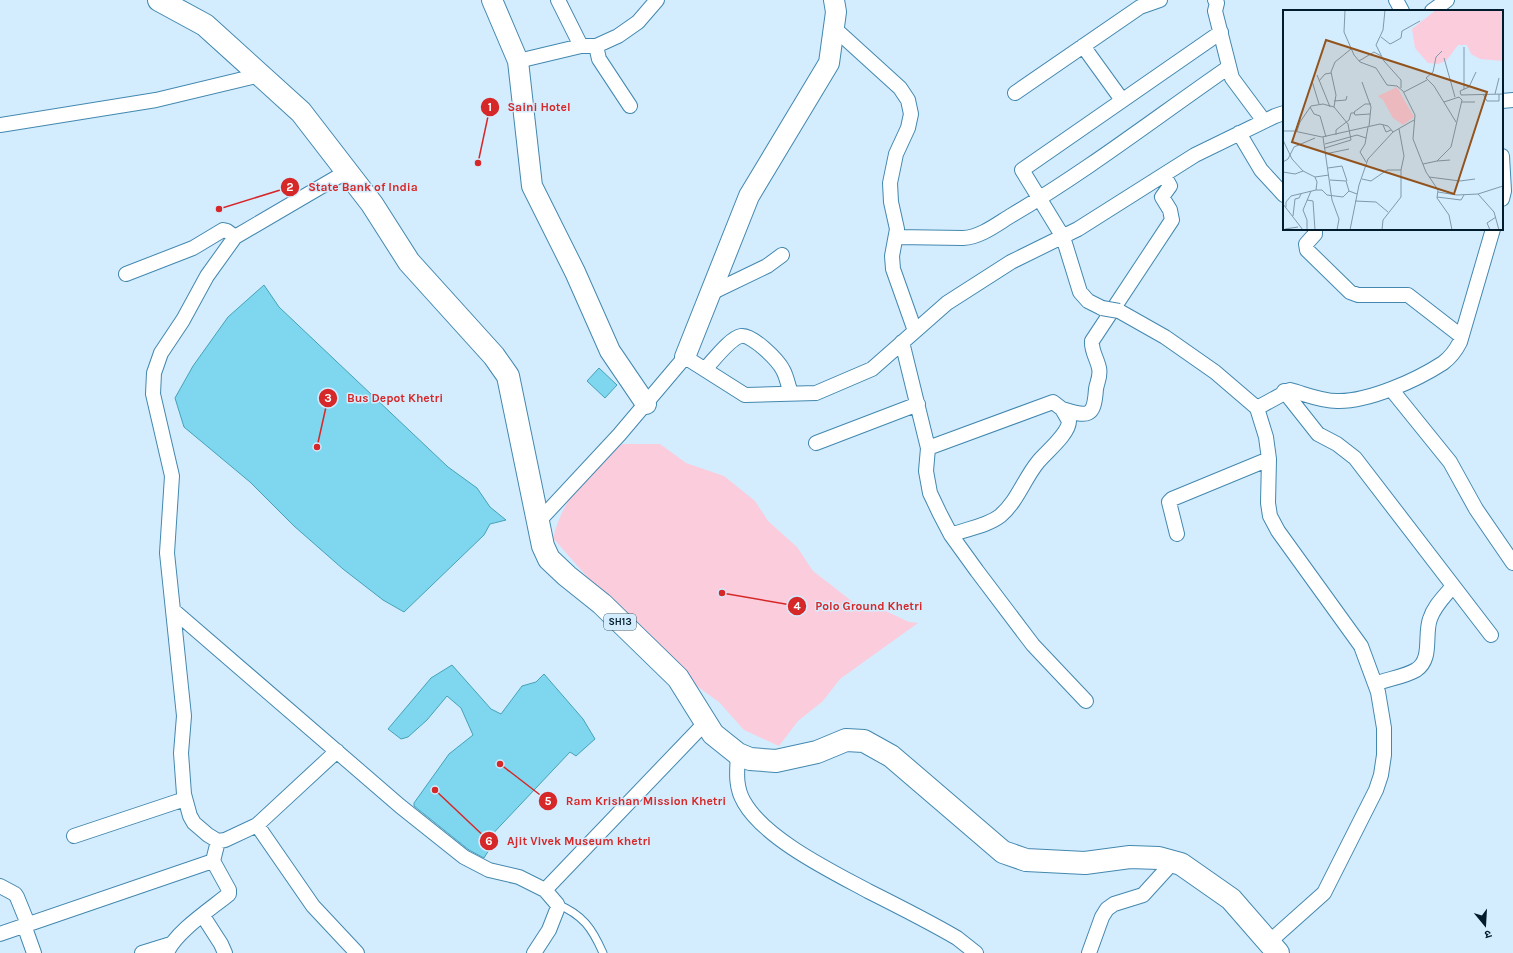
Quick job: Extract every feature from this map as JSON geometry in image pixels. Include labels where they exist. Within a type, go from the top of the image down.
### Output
[{"type":"main road","name":"SH13","points":[[159,0],[205,25],[301,112],[372,204],[409,262],[494,356],[508,376],[543,546],[549,559],[567,576],[602,604],[678,678],[713,734],[738,754],[750,759],[776,761],[817,752],[846,740],[864,741],[891,756],[1003,852],[1026,860],[1085,863],[1130,857],[1160,858],[1181,864],[1231,899],[1273,945]]},
{"type":"street","points":[[492,0],[518,61],[532,186],[575,272],[610,351],[646,404]]},
{"type":"street","points":[[558,0],[581,46]]},
{"type":"street","points":[[518,61],[581,46],[596,46],[618,36],[638,22],[657,0]]},
{"type":"street","points":[[538,522],[619,435],[685,357],[748,196],[829,63],[836,12],[834,0]]},
{"type":"street","points":[[1015,93],[1140,7],[1160,0]]},
{"type":"street","points":[[1215,0],[1217,3],[1215,11],[1232,78],[1264,122]]},
{"type":"street","points":[[1396,0],[1401,10]]},
{"type":"street","points":[[1433,10],[1446,1]]},
{"type":"street","points":[[834,28],[900,88],[908,100],[911,114],[908,128],[896,154],[890,183],[890,202],[897,237],[892,256],[893,268],[915,331]]},
{"type":"street","points":[[1221,32],[1023,169],[1062,237],[1080,292],[1088,301],[1102,308],[1119,311],[1165,337],[1215,372],[1258,408],[1266,437],[1269,459],[1268,503],[1270,516],[1278,530],[1361,646],[1375,684],[1384,728],[1384,755],[1381,775],[1376,790],[1327,889],[1321,898],[1300,916],[1273,945]]},
{"type":"street","points":[[596,46],[599,59],[630,106]]},
{"type":"street","points":[[1083,46],[1122,100]]},
{"type":"street","points":[[897,237],[970,237],[983,232],[1040,199],[1228,67]]},
{"type":"street","points":[[0,126],[156,100],[260,74]]},
{"type":"street","points":[[1503,101],[1513,100]]},
{"type":"street","points":[[685,357],[745,395],[816,393],[872,369],[947,303],[1011,262],[1078,229],[1195,155],[1283,113]]},
{"type":"street","points":[[1239,133],[1261,170],[1283,194]]},
{"type":"street","points":[[337,751],[257,825],[225,840],[218,841],[208,835],[194,822],[185,799],[181,753],[184,716],[167,553],[172,476],[153,394],[154,373],[161,353],[183,320],[207,276],[235,238],[346,172]]},
{"type":"street","points":[[1503,174],[1503,195]]},
{"type":"street","points":[[1062,409],[1080,414],[1086,413],[1091,411],[1096,402],[1100,369],[1092,347],[1092,341],[1095,334],[1172,220],[1170,210],[1162,197],[1170,186],[1164,175]]},
{"type":"street","points":[[126,274],[193,248],[223,230],[227,231],[235,238]]},
{"type":"street","points":[[1315,230],[1315,234],[1306,244],[1307,250],[1350,292],[1358,294],[1408,295],[1461,336]]},
{"type":"street","points":[[1258,408],[1284,391],[1290,390],[1324,400],[1342,401],[1359,399],[1392,389],[1443,362],[1455,352],[1493,230]]},
{"type":"street","points":[[711,293],[767,266],[782,255]]},
{"type":"street","points":[[705,369],[734,339],[740,336],[746,336],[758,342],[779,363],[791,393]]},
{"type":"street","points":[[902,342],[928,448],[926,472],[930,493],[951,534],[1033,645],[1086,702]]},
{"type":"street","points":[[1392,389],[1450,462],[1476,509],[1513,563]]},
{"type":"street","points":[[1284,391],[1318,434],[1337,444],[1355,458],[1491,635]]},
{"type":"street","points":[[928,448],[1050,403],[1056,403],[1062,409],[1069,421],[1066,430],[1036,464],[1010,506],[1000,516],[988,522],[951,534]]},
{"type":"street","points":[[816,442],[918,404]]},
{"type":"street","points":[[1177,534],[1170,502],[1172,498],[1269,459]]},
{"type":"street","points":[[1375,684],[1415,670],[1423,663],[1426,654],[1429,620],[1436,606],[1452,586]]},
{"type":"street","points":[[173,610],[337,751],[464,857],[489,870],[519,877],[545,890],[558,904],[549,930],[534,953]]},
{"type":"street","points":[[545,890],[705,723]]},
{"type":"street","points":[[738,754],[736,778],[743,800],[751,812],[773,833],[810,860],[957,938],[976,953]]},
{"type":"street","points":[[74,836],[185,799]]},
{"type":"street","points":[[257,825],[313,906],[357,953]]},
{"type":"street","points":[[142,953],[169,948],[181,934],[229,892],[213,861],[218,841]]},
{"type":"street","points":[[0,934],[213,861]]},
{"type":"street","points":[[1089,953],[1102,917],[1107,909],[1114,904],[1143,895],[1174,862]]},
{"type":"street","points":[[0,886],[15,894],[17,897],[34,953]]},
{"type":"street","points":[[203,916],[225,953]]},
{"type":"lane","points":[[558,904],[574,911],[585,922],[603,953]]},
{"type":"shaded area","points":[[622,444],[660,444],[686,463],[724,476],[755,501],[768,521],[797,547],[813,571],[858,606],[873,605],[909,622],[918,623],[840,679],[823,701],[798,721],[779,746],[744,730],[719,702],[691,682],[603,595],[553,538],[564,509],[579,485]]},
{"type":"building","points":[[264,285],[279,307],[448,467],[477,488],[490,507],[506,520],[490,524],[484,535],[404,612],[383,600],[343,569],[294,526],[250,482],[184,427],[175,398],[193,366],[228,317]]},
{"type":"building","points":[[599,368],[617,385],[605,398],[587,381]]},
{"type":"building","points":[[452,665],[491,709],[501,714],[522,686],[536,682],[544,674],[583,719],[595,739],[576,756],[570,752],[485,842],[492,845],[484,858],[469,850],[414,806],[414,803],[449,754],[473,735],[461,708],[447,696],[427,720],[408,737],[401,739],[388,729],[431,678]]},
{"type":"place","name":"Saini Hotel","points":[[478,163]]},
{"type":"place","name":"State Bank of India","points":[[219,209]]},
{"type":"place","name":"Bus Depot Khetri","points":[[317,447]]},
{"type":"place","name":"Polo Ground Khetri","points":[[722,593]]},
{"type":"place","name":"Ram Krishan Mission Khetri","points":[[500,764]]},
{"type":"place","name":"Ajit Vivek Museum khetri","points":[[435,790]]}]
